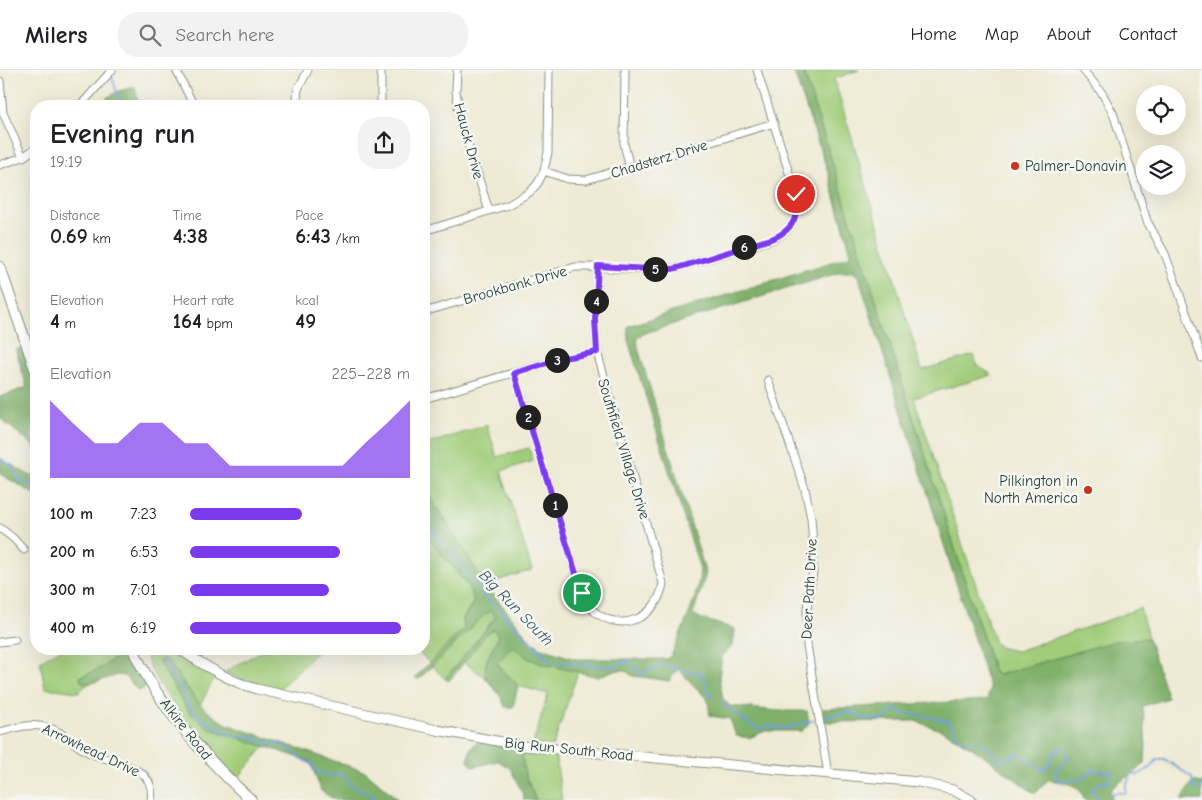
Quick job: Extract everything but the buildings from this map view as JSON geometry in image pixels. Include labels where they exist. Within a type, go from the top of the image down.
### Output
[{"type":"main road","points":[[0,267],[3,287],[30,357]]},
{"type":"main road","name":"Alkire Road","points":[[136,655],[151,683],[187,734],[250,800]]},
{"type":"street","points":[[85,100],[112,70]]},
{"type":"street","points":[[176,70],[191,100]]},
{"type":"street","points":[[297,100],[298,88],[308,70]]},
{"type":"street","points":[[381,70],[381,100]]},
{"type":"street","name":"Hauck Drive","points":[[457,70],[456,91],[460,119],[488,211]]},
{"type":"street","points":[[430,229],[508,205],[530,192],[538,183],[544,171],[548,152],[549,70]]},
{"type":"street","points":[[625,70],[624,144],[630,168]]},
{"type":"street","points":[[757,70],[774,123]]},
{"type":"street","points":[[1083,70],[1102,93],[1113,113],[1147,221],[1172,272],[1202,358]]},
{"type":"street","points":[[0,81],[3,113],[23,157]]},
{"type":"street","name":"Chadsterz Drive","points":[[544,171],[568,179],[586,180],[774,123]]},
{"type":"street","name":"Brookbank Drive","points":[[430,310],[575,267],[598,266],[666,270],[774,238],[790,227],[798,211],[796,194],[774,123]]},
{"type":"street","points":[[0,165],[23,157],[30,152]]},
{"type":"street","name":"Southfield Village Drive","points":[[514,373],[582,593],[587,603],[594,612],[615,621],[637,619],[653,609],[658,601],[663,583],[597,352],[595,319],[598,266]]},
{"type":"street","points":[[430,398],[564,358],[597,352]]},
{"type":"street","name":"Deer Path Drive","points":[[768,380],[804,489],[811,518],[813,572],[807,609],[807,645],[828,774]]},
{"type":"street","points":[[0,528],[24,550]]},
{"type":"street","points":[[0,642],[15,640]]},
{"type":"street","name":"Big Run South Road","points":[[189,655],[239,684],[267,692],[474,738],[560,750],[919,782],[952,790],[971,800]]},
{"type":"street","name":"Arrowhead Drive","points":[[0,732],[22,726],[36,725],[48,727],[59,732],[86,752],[137,769],[150,782],[151,800]]},
{"type":"green space","points":[[793,70],[803,70],[994,672],[998,675],[1115,641],[1148,638],[1168,698],[1143,706],[1146,746],[1145,764],[1112,788],[1110,793],[1112,800],[1084,800],[1079,790],[1070,784],[1048,780],[1035,794],[983,755],[946,732],[915,721],[824,722],[822,709],[987,700],[990,689],[859,278],[853,272],[841,272],[637,337],[638,348],[706,574],[693,614],[702,619],[735,629],[733,645],[722,657],[719,677],[723,699],[730,706],[779,711],[807,711],[809,723],[802,731],[765,731],[749,738],[736,736],[730,719],[710,716],[708,700],[678,669],[669,681],[633,676],[624,670],[612,671],[598,677],[539,663],[528,658],[512,646],[497,663],[518,686],[513,707],[505,707],[500,696],[488,681],[485,670],[498,637],[494,629],[488,632],[449,681],[445,679],[496,617],[491,611],[485,614],[418,680],[415,677],[464,628],[463,619],[474,601],[468,586],[430,539],[430,497],[485,584],[531,641],[541,648],[575,659],[666,659],[671,656],[697,591],[700,569],[628,340],[628,326],[847,257],[851,253],[826,166]]},
{"type":"green space","points":[[803,70],[859,70],[834,79],[922,370],[973,355],[978,366],[992,375],[914,398],[995,643],[1001,648],[1017,651],[1140,608],[1148,638],[1115,641],[998,675],[994,672]]},
{"type":"green space","points":[[135,87],[138,100],[108,100],[106,98],[119,91]]},
{"type":"green space","points":[[22,348],[30,371],[30,443],[0,418],[0,397],[27,387],[16,350]]},
{"type":"green space","points":[[487,425],[497,457],[529,448],[533,461],[501,471],[532,570],[477,587],[430,530],[430,443]]},
{"type":"green space","points":[[0,458],[30,475],[30,492],[0,474]]},
{"type":"green space","points":[[430,539],[468,586],[474,601],[463,618],[464,628],[429,663],[422,655],[430,655]]},
{"type":"green space","points":[[492,611],[496,616],[445,679],[432,666],[485,614]]},
{"type":"green space","points":[[494,629],[499,637],[485,665],[487,679],[464,662],[488,632]]},
{"type":"green space","points":[[512,646],[528,658],[539,663],[578,672],[553,746],[533,744],[548,694],[518,686],[497,663]]},
{"type":"green space","points":[[50,655],[118,655],[101,668],[80,677],[81,681],[88,684],[78,692],[45,688],[40,661]]},
{"type":"green space","points":[[118,655],[128,655],[146,687],[125,656]]},
{"type":"green space","points":[[118,655],[125,656],[146,687],[139,691],[124,676],[118,675],[88,684],[81,681],[80,677],[101,668]]},
{"type":"green space","points":[[147,655],[179,655],[215,677],[200,705],[168,661],[207,728],[265,746],[237,779],[183,718],[157,681],[149,665]]},
{"type":"green space","points":[[255,655],[314,655],[277,691],[250,684],[225,672]]},
{"type":"green space","points":[[161,659],[168,661],[194,697],[208,712],[227,724],[366,772],[399,800],[335,800],[321,791],[310,761],[207,728],[188,711],[159,662]]},
{"type":"green space","points":[[476,742],[521,750],[525,775],[536,800],[524,800],[510,768],[498,761],[473,767],[468,761],[470,749]]},
{"type":"green space","points":[[521,750],[555,752],[562,800],[536,800],[525,775]]},
{"type":"green space","points":[[1193,781],[1202,783],[1202,800],[1181,800]]},
{"type":"waterway","name":"Big Run South","points":[[112,77],[119,100]]},
{"type":"waterway","points":[[0,460],[12,465],[19,480],[30,484]]},
{"type":"waterway","name":"Big Run South","points":[[430,527],[486,597],[551,662],[612,667],[628,661],[641,674],[663,665],[683,671],[701,673],[710,695],[713,697]]},
{"type":"waterway","points":[[162,660],[171,671],[171,680],[182,690],[190,708],[204,720],[239,738],[243,735],[266,743],[281,744],[312,764],[316,771],[331,776],[336,773],[342,775],[352,786],[368,792],[376,800]]},
{"type":"waterway","name":"Big Run South","points":[[721,703],[757,729],[769,726],[787,728],[814,720]]},
{"type":"waterway","name":"Big Run South","points":[[823,718],[849,711],[862,718],[883,720],[894,709],[905,714],[948,721],[961,740],[987,745],[1001,762],[1017,753],[1042,770],[1049,765],[1055,750],[1062,748],[1070,758],[1055,771],[1057,780],[1081,780],[1092,770],[1111,772],[1108,783],[1100,782],[1091,791],[1099,800]]},
{"type":"waterway","name":"Big Run South","points":[[1110,800],[1113,793],[1126,793],[1126,786],[1132,773],[1138,775],[1150,768],[1158,759],[1164,759],[1192,777],[1193,786],[1197,790],[1202,787]]},
{"type":"place","name":"Palmer-Donavin","points":[[1015,166]]},
{"type":"place","name":"Pilkington in North America","points":[[1088,490]]},
{"type":"route","points":[[582,593],[514,373],[564,358],[597,352],[595,319],[598,266],[666,270],[774,238],[785,232],[794,221],[798,211],[796,194]]}]
